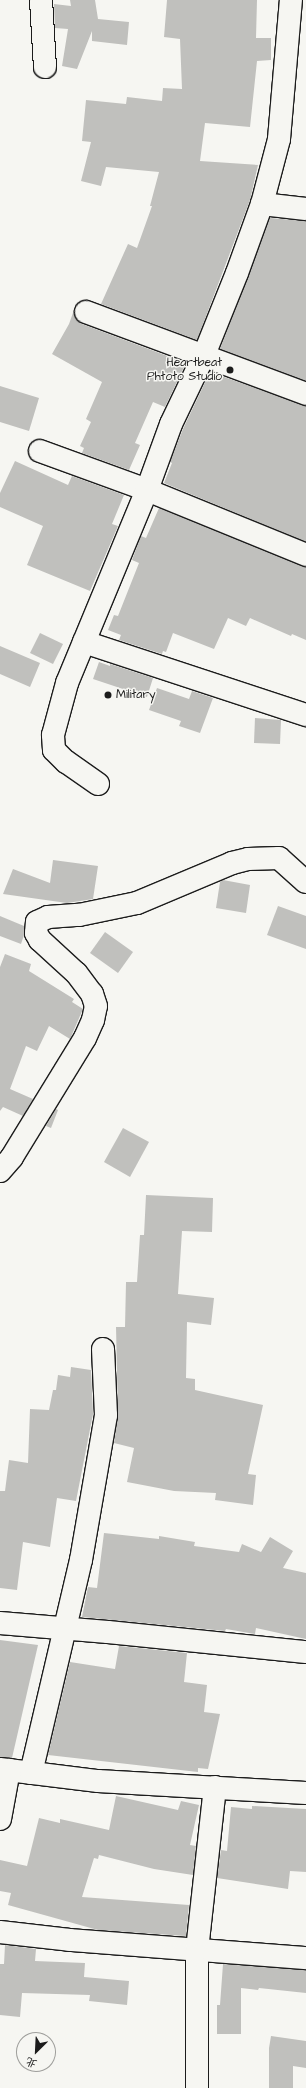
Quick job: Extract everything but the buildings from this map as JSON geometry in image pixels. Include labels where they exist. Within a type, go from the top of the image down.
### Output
[{"type":"street","points":[[41,0],[45,67]]},
{"type":"street","points":[[98,784],[66,762],[54,750],[53,735],[67,683],[148,490],[171,424],[204,355],[262,204],[279,139],[291,0]]},
{"type":"street","points":[[262,204],[306,208]]},
{"type":"street","points":[[86,312],[306,394]]},
{"type":"street","points":[[40,451],[148,490],[306,555]]},
{"type":"street","points":[[84,642],[306,715]]},
{"type":"street","points":[[0,1171],[12,1157],[85,1038],[93,1020],[96,1006],[92,994],[76,973],[40,940],[36,933],[37,922],[48,917],[79,915],[137,903],[232,863],[248,860],[279,858],[306,882]]},
{"type":"street","points":[[31,1773],[81,1560],[106,1415],[103,1349]]},
{"type":"street","points":[[0,1624],[306,1652]]},
{"type":"street","points":[[0,1819],[5,1770],[98,1781],[306,1793]]},
{"type":"street","points":[[197,2088],[197,1950],[215,1788]]},
{"type":"street","points":[[0,1932],[70,1940],[306,1958]]},
{"type":"place","name":"Heartbeat Phtoto Studio","points":[[230,370]]},
{"type":"place","name":"Military","points":[[108,695]]}]
